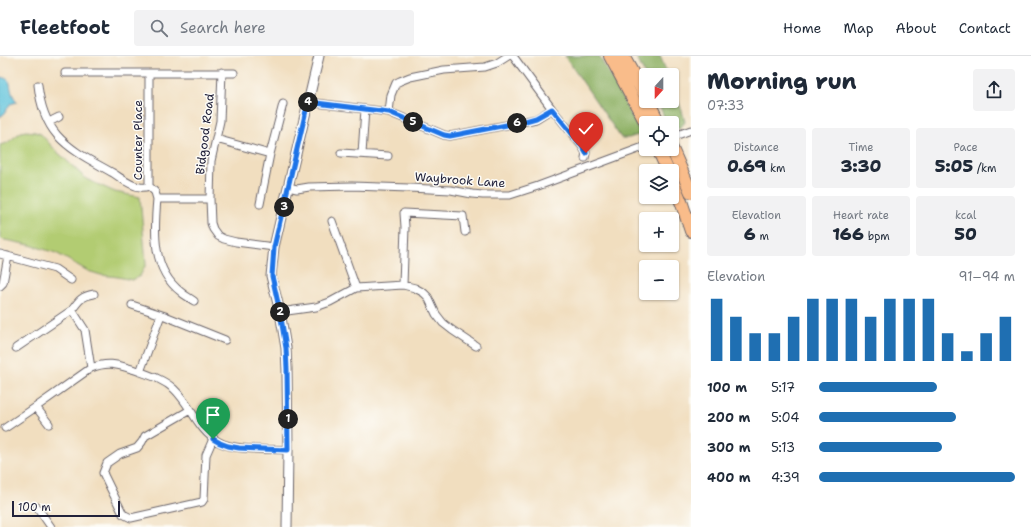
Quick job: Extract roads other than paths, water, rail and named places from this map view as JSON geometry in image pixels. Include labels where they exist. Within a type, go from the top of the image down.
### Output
[{"type":"highway","points":[[610,56],[642,116]]},
{"type":"highway","points":[[623,56],[639,85]]},
{"type":"highway","points":[[675,156],[691,192]]},
{"type":"highway","points":[[679,197],[691,231]]},
{"type":"street","points":[[287,527],[288,450],[286,355],[280,312],[272,276],[274,247],[319,56]]},
{"type":"street","points":[[389,112],[391,95],[396,83],[400,81],[410,77],[444,70],[485,67],[497,63],[508,56]]},
{"type":"street","points":[[513,56],[552,109],[582,146],[586,153],[585,158]]},
{"type":"street","name":"Bidgood Road","points":[[222,72],[220,121],[211,161],[211,223],[218,236],[224,239],[274,247]]},
{"type":"street","points":[[65,73],[234,73]]},
{"type":"street","name":"Counter Place","points":[[149,73],[149,186],[155,192],[157,199]]},
{"type":"street","points":[[38,85],[39,98],[43,110],[57,135],[81,155],[135,186],[149,186]]},
{"type":"street","points":[[308,102],[389,112],[444,135],[450,136],[522,122],[536,118],[552,109]]},
{"type":"street","points":[[260,204],[270,154],[284,104]]},
{"type":"street","points":[[362,154],[365,109]]},
{"type":"street","points":[[49,122],[59,117]]},
{"type":"street","points":[[679,134],[691,130]]},
{"type":"street","points":[[216,139],[270,154]]},
{"type":"street","name":"Waybrook Lane","points":[[288,187],[297,189],[309,187],[352,186],[409,188],[451,190],[483,195],[510,195],[639,149]]},
{"type":"street","points":[[341,153],[388,156]]},
{"type":"street","points":[[194,301],[180,292],[164,274],[158,256],[155,233],[157,199],[210,199]]},
{"type":"street","points":[[403,285],[404,213],[463,216],[465,232]]},
{"type":"street","points":[[332,221],[356,288]]},
{"type":"street","points":[[0,254],[55,269],[71,280]]},
{"type":"street","points":[[0,286],[3,283],[8,256]]},
{"type":"street","points":[[280,312],[316,307],[330,302],[356,288],[403,285],[415,288],[424,293],[428,297],[436,314],[443,323],[476,346]]},
{"type":"street","points":[[16,348],[72,310],[84,296],[94,294]]},
{"type":"street","points":[[132,305],[225,340]]},
{"type":"street","points":[[72,310],[85,330],[91,368]]},
{"type":"street","points":[[140,372],[161,315]]},
{"type":"street","points":[[5,428],[91,368],[101,365],[116,364],[166,382],[174,389],[205,431],[213,439],[220,443],[234,447],[288,450]]},
{"type":"street","points":[[36,407],[49,424]]},
{"type":"street","points":[[190,410],[146,436],[137,448],[120,454],[107,463],[103,473],[124,514],[131,518],[202,502],[204,499],[206,455],[213,439]]},
{"type":"street","points":[[37,507],[51,527]]},
{"type":"water","points":[[0,77],[8,80],[12,94],[17,102],[10,104],[5,113],[0,117]]}]
